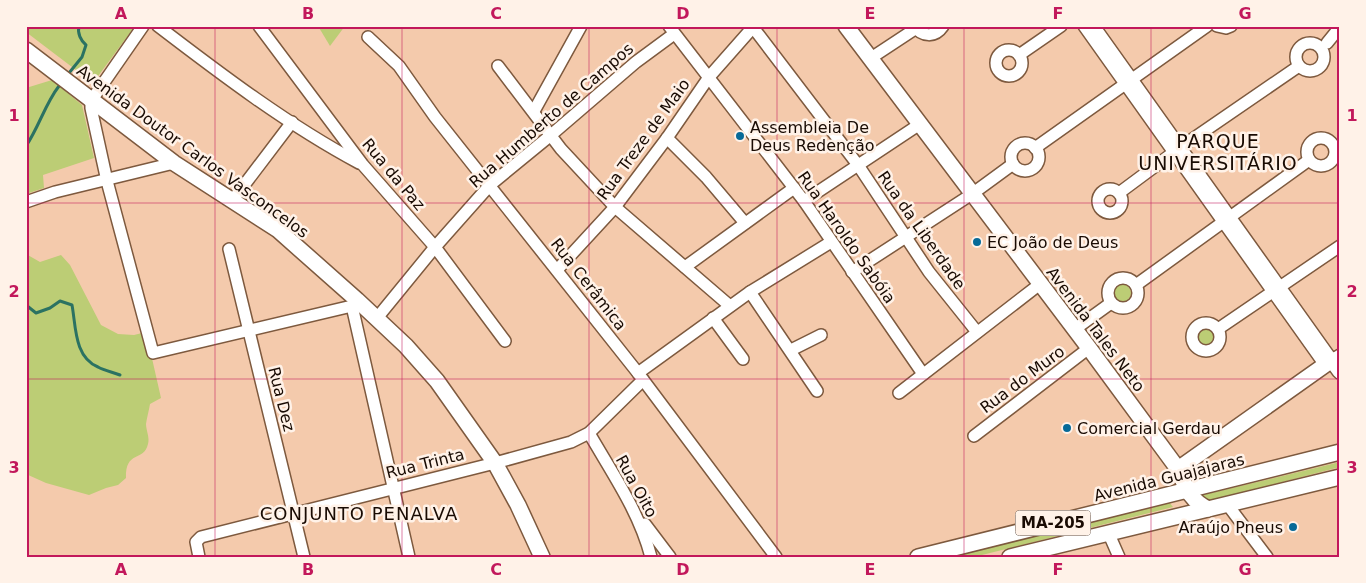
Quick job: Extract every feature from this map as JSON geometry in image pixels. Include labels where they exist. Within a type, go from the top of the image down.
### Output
[{"type":"main road","name":"Avenida Tales Neto","points":[[846,26],[1178,469],[1187,490],[1197,502],[1208,509]]},
{"type":"main road","name":"Avenida Doutor Carlos Vasconcelos","points":[[26,50],[174,162],[288,238],[355,303],[377,318],[406,346],[436,381],[495,463],[518,505],[539,552]]},
{"type":"main road","points":[[1178,469],[1334,363]]},
{"type":"main road","name":"Avenida Guajajaras","points":[[918,557],[1340,452]]},
{"type":"main road","name":"MA-205","points":[[1010,557],[1034,554],[1108,532],[1340,477]]},
{"type":"street","points":[[143,26],[91,101],[91,115],[153,353],[249,331],[355,303],[409,557]]},
{"type":"street","points":[[158,26],[212,67],[292,122],[363,165]]},
{"type":"street","name":"Rua da Paz","points":[[259,26],[363,165],[435,247],[506,342]]},
{"type":"street","points":[[534,111],[581,26]]},
{"type":"street","points":[[871,58],[915,28],[920,33],[931,35],[943,26]]},
{"type":"street","points":[[1020,55],[1061,26]]},
{"type":"street","points":[[1084,26],[1128,81],[1276,289],[1334,363]]},
{"type":"street","points":[[1094,26],[1128,81]]},
{"type":"street","points":[[1035,148],[1207,26]]},
{"type":"street","points":[[1216,26],[1226,28],[1231,26]]},
{"type":"street","name":"Rua Treze de Maio","points":[[557,270],[615,206],[668,138],[709,77],[753,27]]},
{"type":"street","name":"Rua da Liberdade","points":[[753,27],[858,165],[929,272],[977,332]]},
{"type":"street","points":[[1327,43],[1340,27]]},
{"type":"street","name":"Rua Haroldo Sabóia","points":[[671,30],[804,201],[923,374]]},
{"type":"street","name":"Rua Humberto de Campos","points":[[377,318],[435,247],[490,185],[551,136],[671,30]]},
{"type":"street","name":"Rua Cerâmica","points":[[368,36],[398,66],[435,117],[640,376],[776,557]]},
{"type":"street","points":[[498,66],[534,111],[551,136],[615,206],[730,306]]},
{"type":"street","points":[[1120,193],[1177,150],[1299,66]]},
{"type":"street","points":[[232,200],[292,122]]},
{"type":"street","points":[[804,201],[920,124]]},
{"type":"street","points":[[668,138],[706,177],[745,223]]},
{"type":"street","points":[[1026,143],[1035,148],[1038,159],[1035,166],[1023,170],[1013,164],[1011,154],[1016,146],[1026,143]]},
{"type":"street","points":[[1136,285],[1310,160]]},
{"type":"street","points":[[26,202],[55,192],[107,181],[174,162]]},
{"type":"street","points":[[852,272],[972,194],[1013,164]]},
{"type":"street","points":[[685,267],[794,188]]},
{"type":"street","name":"Rua Trinta","points":[[199,557],[196,542],[200,537],[495,463],[570,442],[589,433],[640,376],[713,318],[750,292],[831,242]]},
{"type":"street","points":[[1218,329],[1340,246]]},
{"type":"street","name":"Rua Dez","points":[[229,249],[304,557]]},
{"type":"street","points":[[1124,278],[1129,279],[1136,285],[1139,295],[1134,304],[1125,308],[1115,306],[1111,302],[1108,293],[1114,281],[1124,278]]},
{"type":"street","points":[[899,393],[1040,284]]},
{"type":"street","points":[[750,292],[817,391]]},
{"type":"street","points":[[1075,330],[1111,302]]},
{"type":"street","points":[[713,318],[743,360]]},
{"type":"street","points":[[791,350],[821,335]]},
{"type":"street","name":"Rua do Muro","points":[[974,436],[1089,348]]},
{"type":"street","name":"Rua Oito","points":[[589,433],[636,513],[651,557]]},
{"type":"street","points":[[1227,504],[1267,557]]},
{"type":"street","points":[[636,513],[670,557]]},
{"type":"street","points":[[1108,532],[1119,557]]},
{"type":"green space","points":[[26,26],[135,26],[93,83],[26,32]]},
{"type":"green space","points":[[318,26],[345,26],[330,46]]},
{"type":"green space","points":[[52,80],[82,105],[94,158],[43,175],[44,188],[26,194],[26,88]]},
{"type":"green space","points":[[26,254],[40,262],[61,255],[70,265],[101,325],[118,334],[134,335],[146,332],[161,398],[150,404],[146,424],[148,444],[143,453],[128,463],[126,478],[118,485],[89,495],[46,483],[26,474]]},
{"type":"green space","points":[[1118,284],[1126,284],[1131,289],[1129,300],[1118,302],[1113,297],[1113,289]]},
{"type":"green space","points":[[1203,327],[1215,330],[1213,346],[1201,347],[1196,345],[1196,334]]},
{"type":"green space","points":[[1340,462],[1340,467],[1206,502],[1199,496]]},
{"type":"green space","points":[[1169,502],[1173,507],[974,557],[950,557]]},
{"type":"waterway","points":[[69,73],[82,57],[86,45],[80,37],[79,26]]},
{"type":"waterway","points":[[26,146],[59,86]]},
{"type":"waterway","points":[[26,305],[36,313],[50,308],[60,301],[72,305],[80,349],[84,356],[103,370],[120,375]]},
{"type":"place","name":"Assembleia De Deus Redenção","points":[[740,136]]},
{"type":"place","name":"EC João de Deus","points":[[977,242]]},
{"type":"place","name":"Comercial Gerdau","points":[[1067,428]]},
{"type":"place","name":"Araújo Pneus","points":[[1293,527]]},
{"type":"district","name":"PARQUE UNIVERSITÁRIO","points":[[1218,152]]},
{"type":"district","name":"CONJUNTO PENALVA","points":[[359,514]]}]
